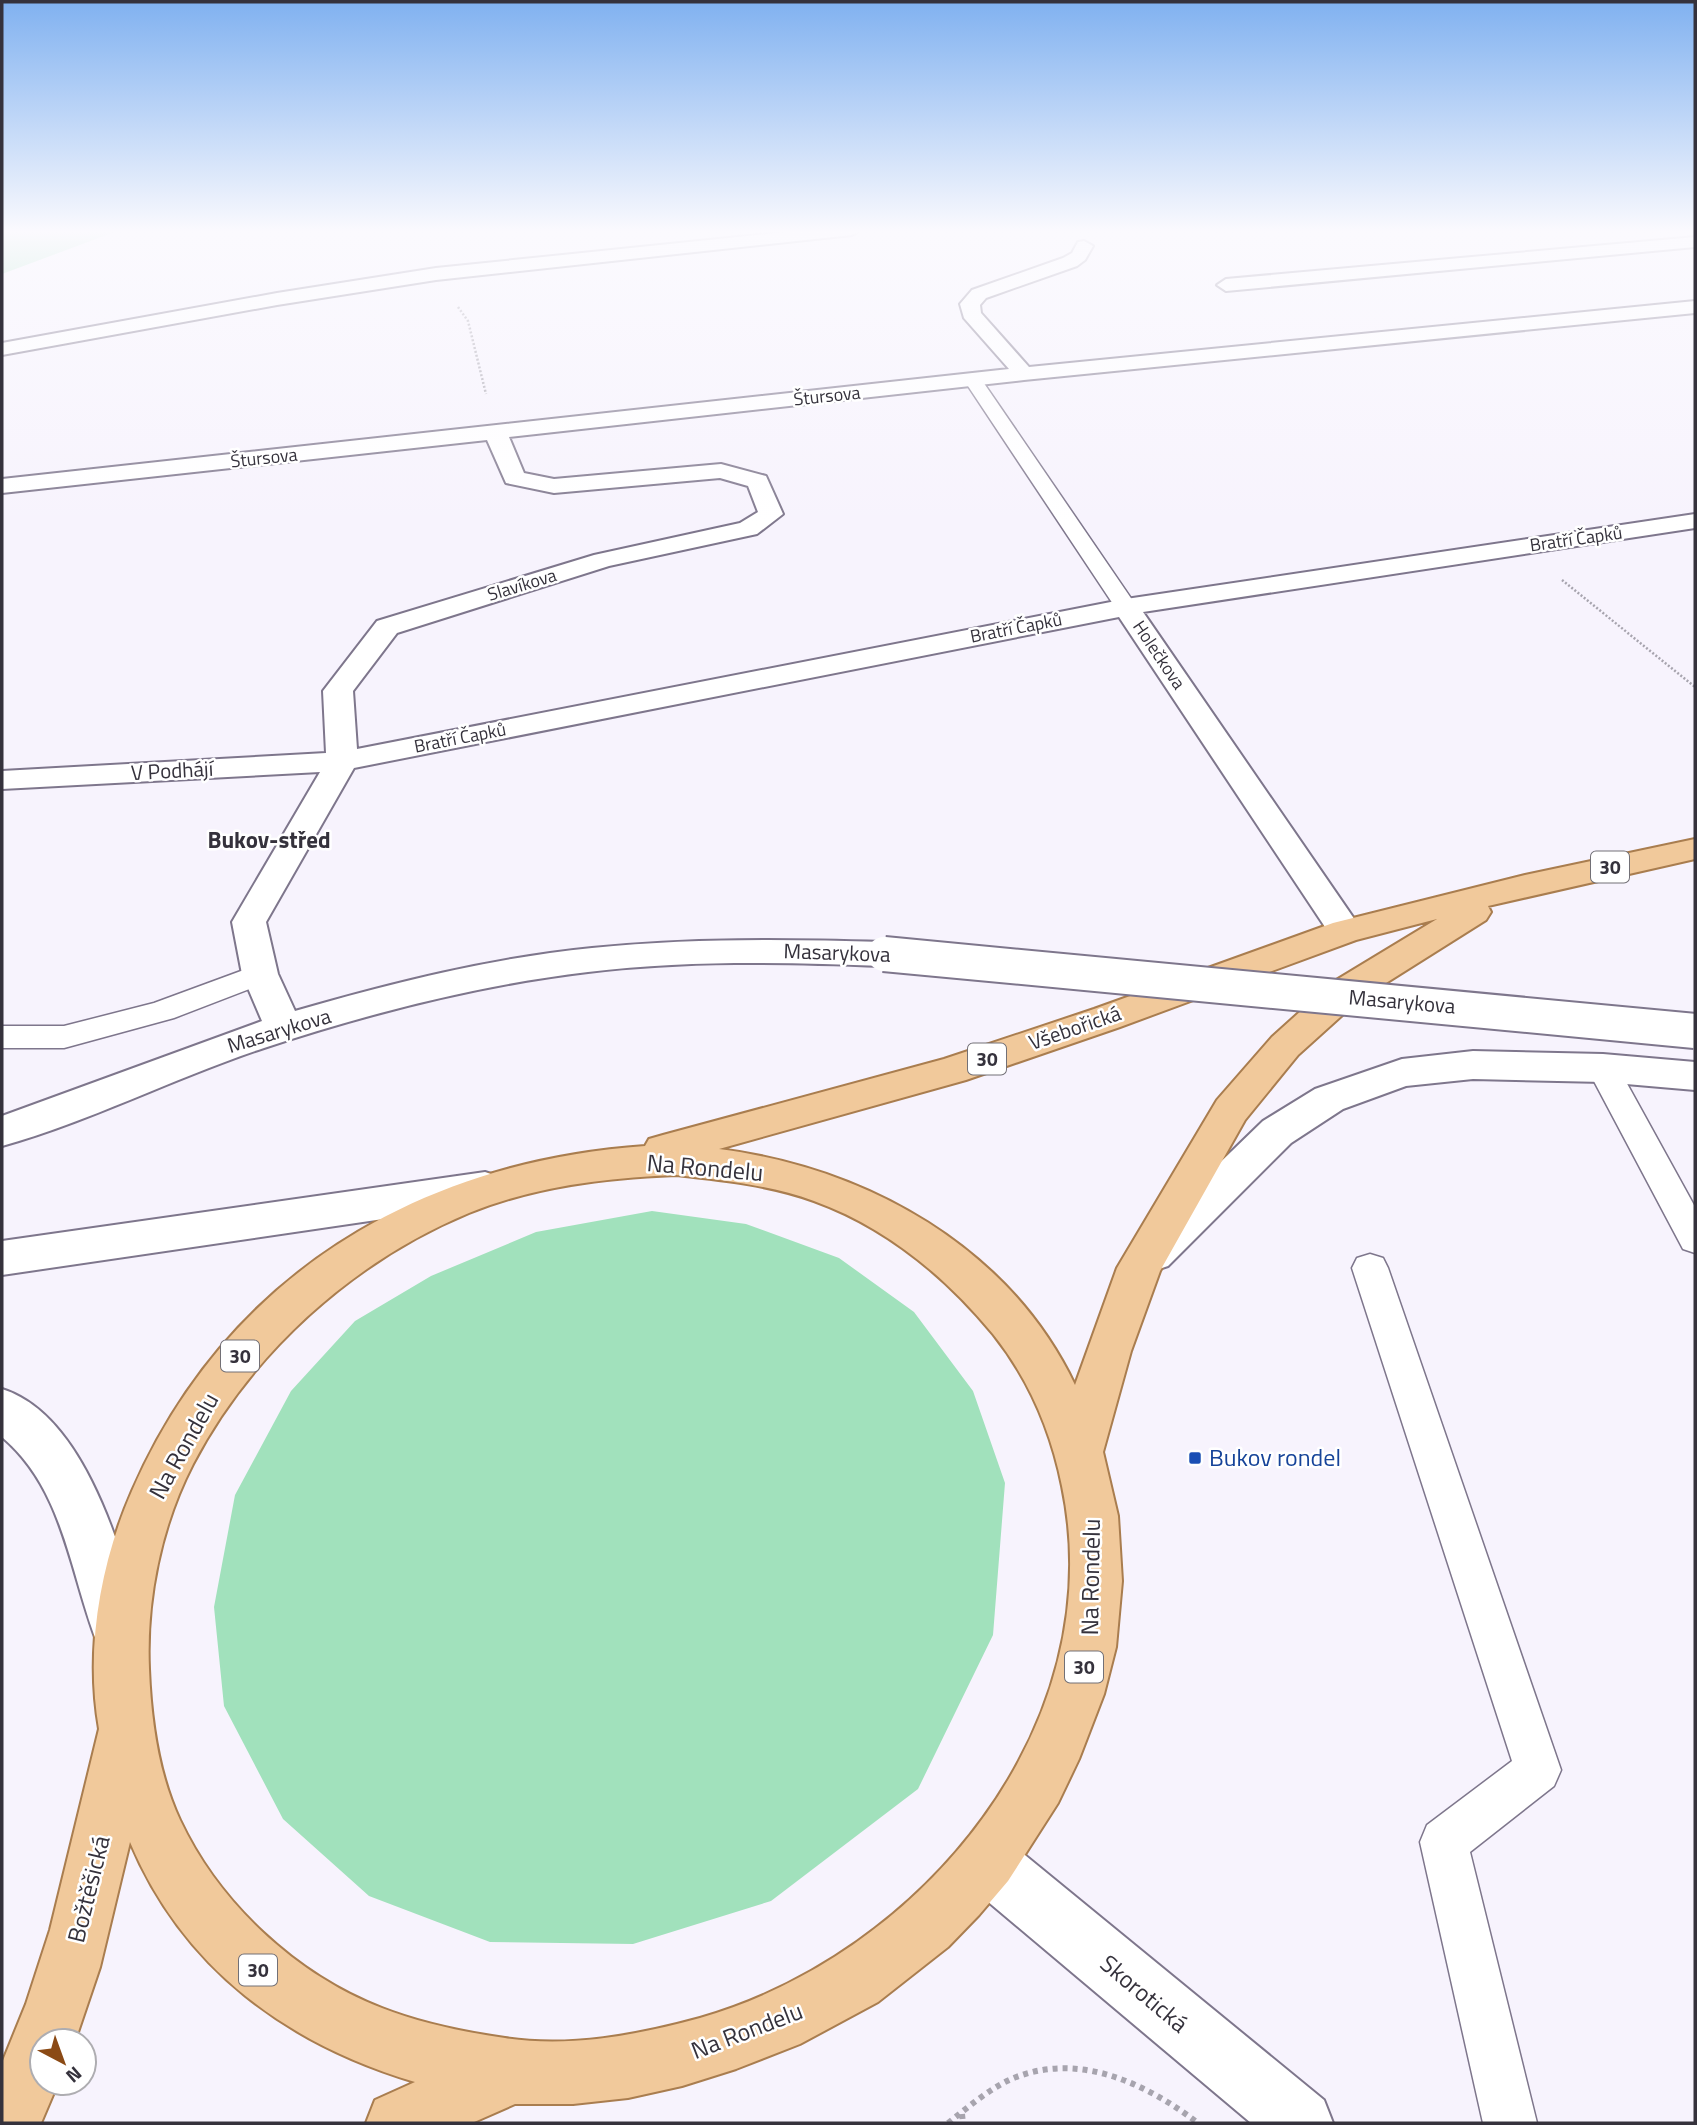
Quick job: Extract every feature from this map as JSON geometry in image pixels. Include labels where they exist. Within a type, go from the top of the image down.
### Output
[{"type":"main road","name":"Všebořická","points":[[621,1162],[952,1070],[1107,1018],[1345,931],[1525,886],[1695,849]]},
{"type":"main road","name":"Všebořická","points":[[1080,1450],[1108,1351],[1139,1268],[1231,1110],[1285,1046],[1346,990],[1461,919],[1525,886]]},
{"type":"main road","name":"Na Rondelu","points":[[676,1160],[725,1164],[789,1177],[871,1207],[925,1239],[972,1276],[1017,1327],[1051,1379],[1080,1450],[1093,1506],[1096,1582],[1090,1644],[1071,1713],[1043,1779],[988,1863],[917,1935],[865,1976],[785,2022],[682,2056],[599,2071],[513,2072],[413,2052],[327,2018],[256,1968],[190,1897],[151,1825],[124,1733],[120,1635],[139,1534],[166,1468],[202,1404],[242,1353],[298,1298],[361,1251],[433,1211],[494,1187],[578,1167],[621,1162],[676,1160]]},
{"type":"main road","name":"Božtěšická","points":[[48,2027],[63,1991],[98,1861],[124,1733]]},
{"type":"main road","name":"30","points":[[398,2123],[513,2072]]},
{"type":"main road","name":"Božtěšická","points":[[9,2123],[28,2076]]},
{"type":"street","points":[[2,349],[111,329]]},
{"type":"street","points":[[985,329],[1024,373]]},
{"type":"street","name":"Štursova","points":[[2,486],[1024,373],[1470,329]]},
{"type":"street","name":"Slavíkova","points":[[342,761],[338,691],[387,627],[603,560],[748,529],[771,514],[758,481],[721,471],[554,486],[514,478],[496,433]]},
{"type":"street","name":"Bratří Čapků","points":[[342,761],[1126,607],[1695,521]]},
{"type":"street","name":"Holečkova","points":[[1126,607],[1345,931]]},
{"type":"street","points":[[284,1028],[260,974],[249,922],[342,761]]},
{"type":"street","name":"V Podhájí","points":[[2,780],[342,761]]},
{"type":"street","name":"Masarykova","points":[[2,1131],[284,1028],[394,997],[502,974],[589,960],[779,950],[884,954],[1695,1031]]},
{"type":"street","points":[[1139,1268],[1277,1132],[1329,1099],[1402,1073],[1473,1065],[1603,1068],[1695,1076]]},
{"type":"street","points":[[2,1258],[494,1187]]},
{"type":"street","points":[[2,1409],[18,1420],[61,1473],[88,1531],[120,1635]]},
{"type":"street","name":"Skorotická","points":[[988,1863],[1206,2048],[1301,2123]]},
{"type":"lane","name":"Holečkova","points":[[973,380],[1126,607]]},
{"type":"lane","points":[[2,1037],[64,1037],[163,1011],[260,974]]},
{"type":"lane","points":[[1603,1068],[1695,1239]]},
{"type":"lane","points":[[1370,1268],[1538,1770],[1444,1842],[1510,2123]]},
{"type":"path","points":[[470,329],[496,433]]},
{"type":"path","points":[[1521,547],[1695,687]]},
{"type":"path","points":[[948,2123],[983,2095],[1020,2076],[1051,2068],[1089,2072],[1131,2082],[1156,2092],[1198,2123]]},
{"type":"path","points":[[962,2113],[963,2123]]},
{"type":"green space","points":[[652,1211],[746,1224],[839,1258],[914,1312],[973,1391],[1005,1483],[993,1635],[918,1789],[771,1901],[633,1944],[490,1942],[369,1896],[283,1819],[224,1706],[214,1607],[235,1495],[291,1391],[355,1321],[431,1276],[536,1232]]},
{"type":"place","name":"Bukov rondel","points":[[1195,1458]]},
{"type":"district","name":"Bukov-střed","points":[[269,840]]}]
